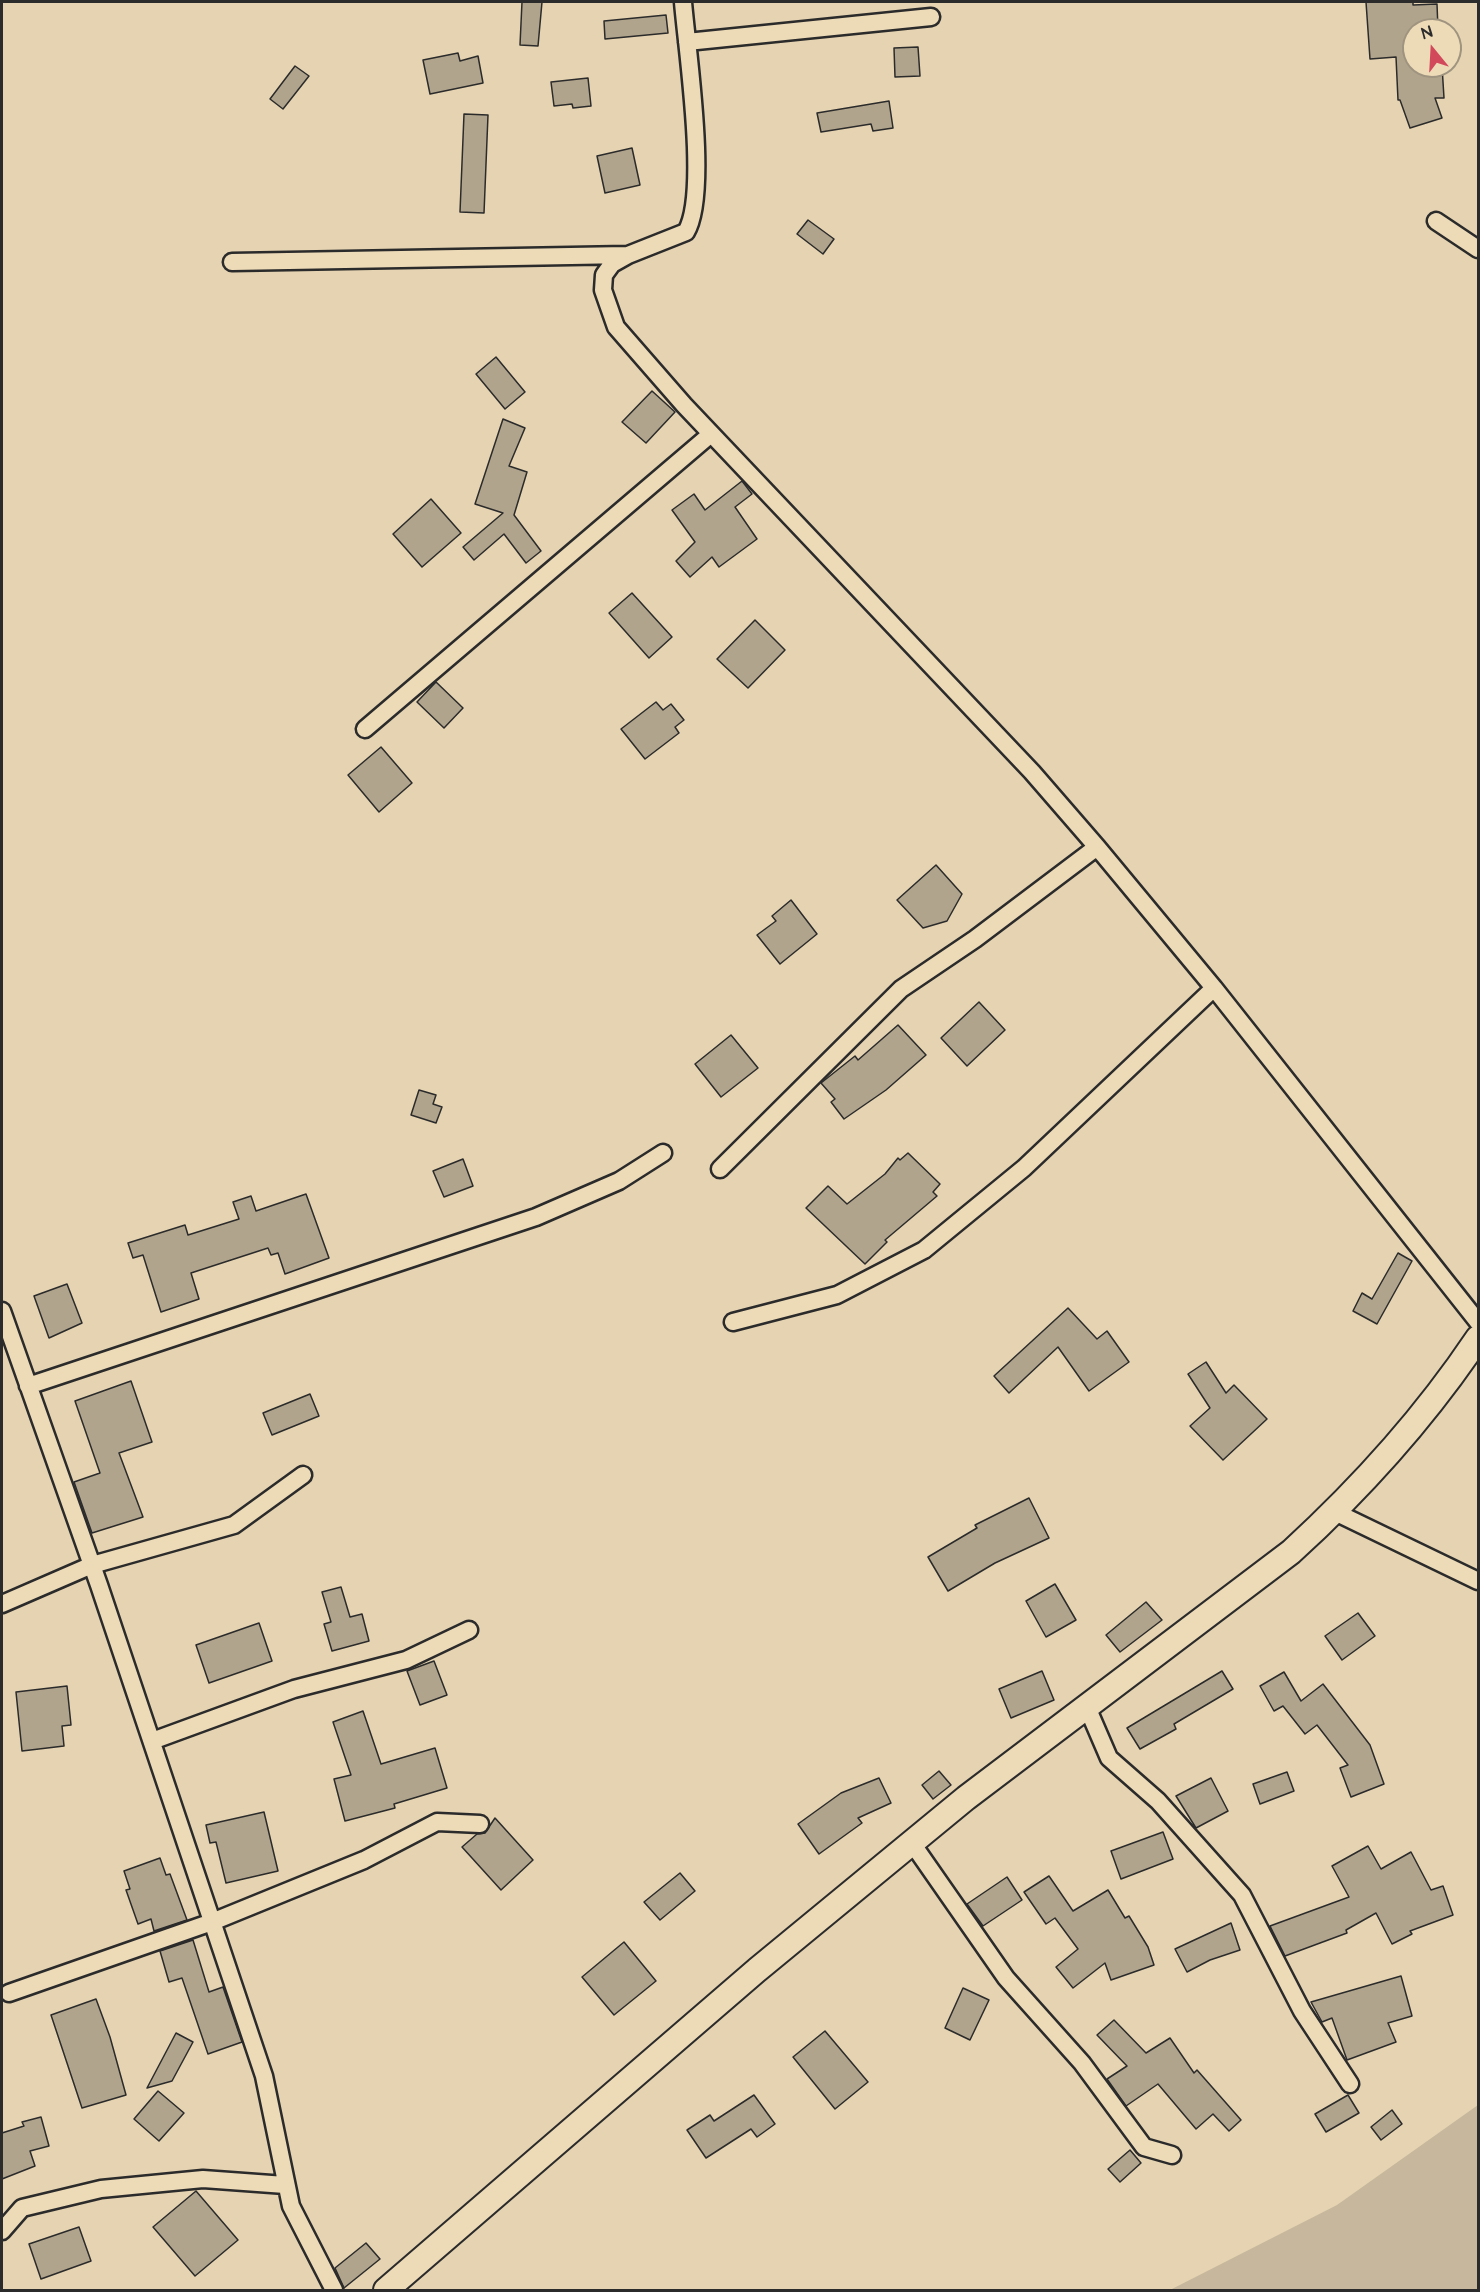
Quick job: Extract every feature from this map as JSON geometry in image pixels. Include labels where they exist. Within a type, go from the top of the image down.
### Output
[{"type":"street","points":[[683,2],[698,170],[694,215],[686,232],[628,255],[612,264],[604,274],[603,290],[616,327],[711,434],[1032,772],[1214,988],[1479,1322]]},
{"type":"street","points":[[687,42],[931,17]]},
{"type":"street","points":[[1436,221],[1479,249]]},
{"type":"street","points":[[232,262],[628,255]]},
{"type":"street","points":[[365,729],[711,434]]},
{"type":"street","points":[[720,1169],[901,989],[975,939],[1097,847]]},
{"type":"street","points":[[733,1322],[837,1295],[924,1250],[1024,1168],[1214,988]]},
{"type":"street","points":[[28,1386],[536,1217],[619,1181],[663,1153]]},
{"type":"street","points":[[2,1311],[92,1565],[264,2076],[285,2185],[298,2224],[334,2290]]},
{"type":"street","points":[[386,2290],[757,1970],[912,1843],[1291,1552],[1335,1512],[1413,1427],[1479,1338]]},
{"type":"street","points":[[2,1604],[92,1565],[234,1525],[303,1475]]},
{"type":"street","points":[[1335,1512],[1479,1581]]},
{"type":"street","points":[[152,1742],[294,1689],[406,1660],[469,1630]]},
{"type":"street","points":[[1088,1707],[1109,1758],[1158,1801],[1242,1895],[1302,2011],[1350,2084]]},
{"type":"street","points":[[9,1993],[212,1922],[364,1860],[437,1822],[480,1824]]},
{"type":"street","points":[[912,1843],[1006,1978],[1082,2063],[1144,2147],[1172,2155]]},
{"type":"street","points":[[2,2231],[22,2208],[102,2189],[203,2179],[285,2185]]},
{"type":"shaded area","points":[[1478,2105],[1478,2290],[1170,2290],[1337,2205]]},
{"type":"building","points":[[522,2],[542,2],[538,46],[520,45]]},
{"type":"building","points":[[1366,2],[1437,4],[1438,18],[1402,18],[1402,78],[1443,78],[1444,98],[1435,98],[1442,118],[1410,128],[1400,100],[1398,100],[1396,57],[1370,59]]},
{"type":"building","points":[[666,15],[668,33],[605,39],[604,21]]},
{"type":"building","points":[[918,47],[920,76],[895,77],[894,48]]},
{"type":"building","points":[[458,53],[460,61],[478,56],[483,83],[430,94],[423,60]]},
{"type":"building","points":[[295,66],[309,76],[283,109],[270,99]]},
{"type":"building","points":[[588,78],[591,106],[573,108],[572,104],[554,106],[551,82]]},
{"type":"building","points":[[889,101],[893,128],[873,131],[871,124],[821,132],[817,113]]},
{"type":"building","points":[[464,114],[488,115],[484,213],[460,212]]},
{"type":"building","points":[[632,148],[640,185],[605,193],[597,156]]},
{"type":"building","points":[[808,220],[834,239],[823,254],[797,234]]},
{"type":"building","points":[[496,357],[525,392],[505,409],[476,374]]},
{"type":"building","points":[[652,391],[675,412],[646,443],[622,422]]},
{"type":"building","points":[[503,419],[525,428],[509,466],[527,472],[514,515],[541,551],[526,563],[504,534],[474,560],[463,547],[503,513],[475,504]]},
{"type":"building","points":[[742,481],[752,494],[735,507],[757,539],[719,567],[712,557],[690,577],[676,561],[695,542],[672,510],[694,494],[705,510]]},
{"type":"building","points":[[431,499],[461,533],[422,567],[393,534]]},
{"type":"building","points":[[632,593],[672,637],[649,658],[609,613]]},
{"type":"building","points":[[755,620],[785,650],[748,688],[717,659]]},
{"type":"building","points":[[436,682],[463,708],[444,728],[417,702]]},
{"type":"building","points":[[656,702],[663,710],[671,704],[684,720],[675,727],[679,733],[645,759],[621,729]]},
{"type":"building","points":[[381,747],[412,783],[379,812],[348,775]]},
{"type":"building","points":[[936,865],[962,894],[947,921],[923,928],[897,900]]},
{"type":"building","points":[[791,900],[817,934],[780,964],[757,935],[776,921],[772,916]]},
{"type":"building","points":[[979,1002],[1005,1030],[967,1066],[941,1038]]},
{"type":"building","points":[[898,1025],[926,1055],[886,1090],[844,1119],[831,1102],[835,1099],[821,1083],[855,1056],[858,1060]]},
{"type":"building","points":[[731,1035],[758,1068],[721,1097],[695,1064]]},
{"type":"building","points":[[419,1090],[436,1095],[433,1104],[442,1107],[436,1123],[411,1115]]},
{"type":"building","points":[[908,1153],[940,1184],[933,1192],[937,1196],[885,1240],[887,1242],[865,1264],[806,1208],[828,1186],[847,1204],[885,1174],[898,1158],[900,1160]]},
{"type":"building","points":[[463,1159],[473,1186],[444,1197],[433,1171]]},
{"type":"building","points":[[306,1194],[329,1258],[285,1274],[278,1253],[271,1255],[268,1248],[191,1273],[199,1299],[161,1312],[143,1255],[133,1258],[128,1243],[185,1225],[188,1235],[239,1219],[233,1202],[251,1196],[256,1211]]},
{"type":"building","points":[[1398,1253],[1412,1261],[1377,1324],[1353,1311],[1362,1293],[1372,1299]]},
{"type":"building","points":[[67,1284],[82,1323],[49,1338],[34,1296]]},
{"type":"building","points":[[1068,1308],[1097,1339],[1107,1331],[1129,1362],[1089,1391],[1058,1347],[1009,1393],[994,1376]]},
{"type":"building","points":[[1206,1362],[1226,1393],[1234,1385],[1267,1419],[1223,1460],[1190,1426],[1210,1408],[1188,1374]]},
{"type":"building","points":[[131,1381],[152,1442],[119,1453],[143,1517],[92,1533],[74,1482],[100,1473],[75,1401]]},
{"type":"building","points":[[310,1394],[319,1416],[272,1435],[263,1413]]},
{"type":"building","points":[[1029,1498],[1049,1538],[995,1563],[948,1591],[928,1557],[977,1528],[975,1525]]},
{"type":"building","points":[[1055,1584],[1076,1620],[1046,1637],[1026,1601]]},
{"type":"building","points":[[341,1587],[350,1617],[362,1614],[369,1641],[332,1651],[324,1624],[331,1622],[322,1592]]},
{"type":"building","points":[[1146,1602],[1162,1620],[1120,1652],[1106,1635]]},
{"type":"building","points":[[1358,1613],[1375,1636],[1342,1660],[1325,1636]]},
{"type":"building","points":[[259,1623],[272,1661],[209,1683],[196,1645]]},
{"type":"building","points":[[434,1661],[447,1695],[420,1705],[407,1671]]},
{"type":"building","points":[[1042,1671],[1054,1700],[1011,1718],[999,1689]]},
{"type":"building","points":[[1222,1671],[1233,1689],[1174,1724],[1176,1729],[1140,1749],[1127,1728]]},
{"type":"building","points":[[1284,1672],[1301,1701],[1323,1684],[1370,1745],[1384,1784],[1351,1797],[1340,1768],[1348,1765],[1317,1725],[1305,1734],[1283,1706],[1274,1711],[1260,1686]]},
{"type":"building","points":[[67,1686],[71,1725],[62,1726],[64,1746],[22,1751],[16,1692]]},
{"type":"building","points":[[363,1711],[381,1764],[435,1748],[447,1788],[394,1804],[395,1808],[345,1821],[334,1779],[351,1775],[333,1722]]},
{"type":"building","points":[[939,1771],[951,1785],[933,1799],[922,1785]]},
{"type":"building","points":[[1287,1772],[1294,1791],[1260,1804],[1253,1784]]},
{"type":"building","points":[[879,1778],[891,1803],[858,1818],[862,1823],[819,1854],[798,1824],[841,1793]]},
{"type":"building","points":[[1211,1778],[1228,1811],[1196,1828],[1176,1796]]},
{"type":"building","points":[[264,1812],[278,1871],[226,1883],[216,1842],[210,1843],[206,1825]]},
{"type":"building","points":[[495,1818],[533,1860],[501,1890],[462,1847],[477,1834],[485,1833]]},
{"type":"building","points":[[1163,1832],[1173,1859],[1121,1879],[1111,1851]]},
{"type":"building","points":[[1368,1846],[1381,1869],[1411,1852],[1431,1890],[1443,1886],[1453,1915],[1410,1931],[1412,1934],[1392,1944],[1376,1913],[1346,1930],[1347,1933],[1285,1956],[1270,1926],[1349,1897],[1332,1866]]},
{"type":"building","points":[[160,1858],[166,1875],[170,1874],[187,1920],[154,1931],[151,1919],[138,1924],[126,1890],[130,1889],[124,1871]]},
{"type":"building","points":[[680,1873],[695,1891],[660,1920],[644,1902]]},
{"type":"building","points":[[1049,1876],[1073,1911],[1108,1890],[1125,1918],[1129,1916],[1148,1947],[1154,1965],[1111,1980],[1105,1963],[1073,1988],[1056,1967],[1078,1949],[1055,1918],[1046,1924],[1024,1892]]},
{"type":"building","points":[[1007,1877],[1022,1900],[983,1926],[967,1904]]},
{"type":"building","points":[[1231,1923],[1240,1950],[1210,1960],[1187,1972],[1175,1949]]},
{"type":"building","points":[[193,1940],[209,1992],[223,1987],[242,2042],[208,2054],[182,1978],[169,1982],[160,1951]]},
{"type":"building","points":[[624,1942],[656,1981],[614,2015],[582,1977]]},
{"type":"building","points":[[1401,1976],[1412,2016],[1388,2023],[1396,2042],[1347,2060],[1332,2018],[1322,2022],[1311,2002]]},
{"type":"building","points":[[963,1988],[989,2000],[970,2040],[945,2028]]},
{"type":"building","points":[[96,1999],[110,2037],[126,2095],[82,2108],[51,2015]]},
{"type":"building","points":[[1114,2020],[1146,2053],[1170,2038],[1194,2073],[1197,2070],[1241,2120],[1229,2131],[1213,2114],[1196,2129],[1158,2084],[1126,2106],[1107,2079],[1127,2066],[1097,2035]]},
{"type":"building","points":[[825,2031],[868,2082],[835,2109],[793,2057]]},
{"type":"building","points":[[176,2033],[193,2042],[172,2081],[147,2088]]},
{"type":"building","points":[[158,2091],[184,2113],[159,2141],[134,2119]]},
{"type":"building","points":[[754,2095],[775,2124],[757,2137],[751,2129],[706,2158],[687,2130],[710,2115],[714,2121]]},
{"type":"building","points":[[1348,2095],[1359,2113],[1326,2132],[1315,2114]]},
{"type":"building","points":[[1392,2110],[1402,2124],[1381,2140],[1371,2127]]},
{"type":"building","points":[[41,2117],[49,2146],[30,2151],[35,2166],[2,2179],[2,2133],[24,2126],[22,2122]]},
{"type":"building","points":[[1130,2150],[1141,2163],[1120,2182],[1108,2169]]},
{"type":"building","points":[[196,2191],[238,2240],[195,2276],[153,2227]]},
{"type":"building","points":[[79,2227],[91,2261],[41,2279],[29,2244]]},
{"type":"building","points":[[366,2243],[380,2259],[344,2288],[335,2268]]}]
